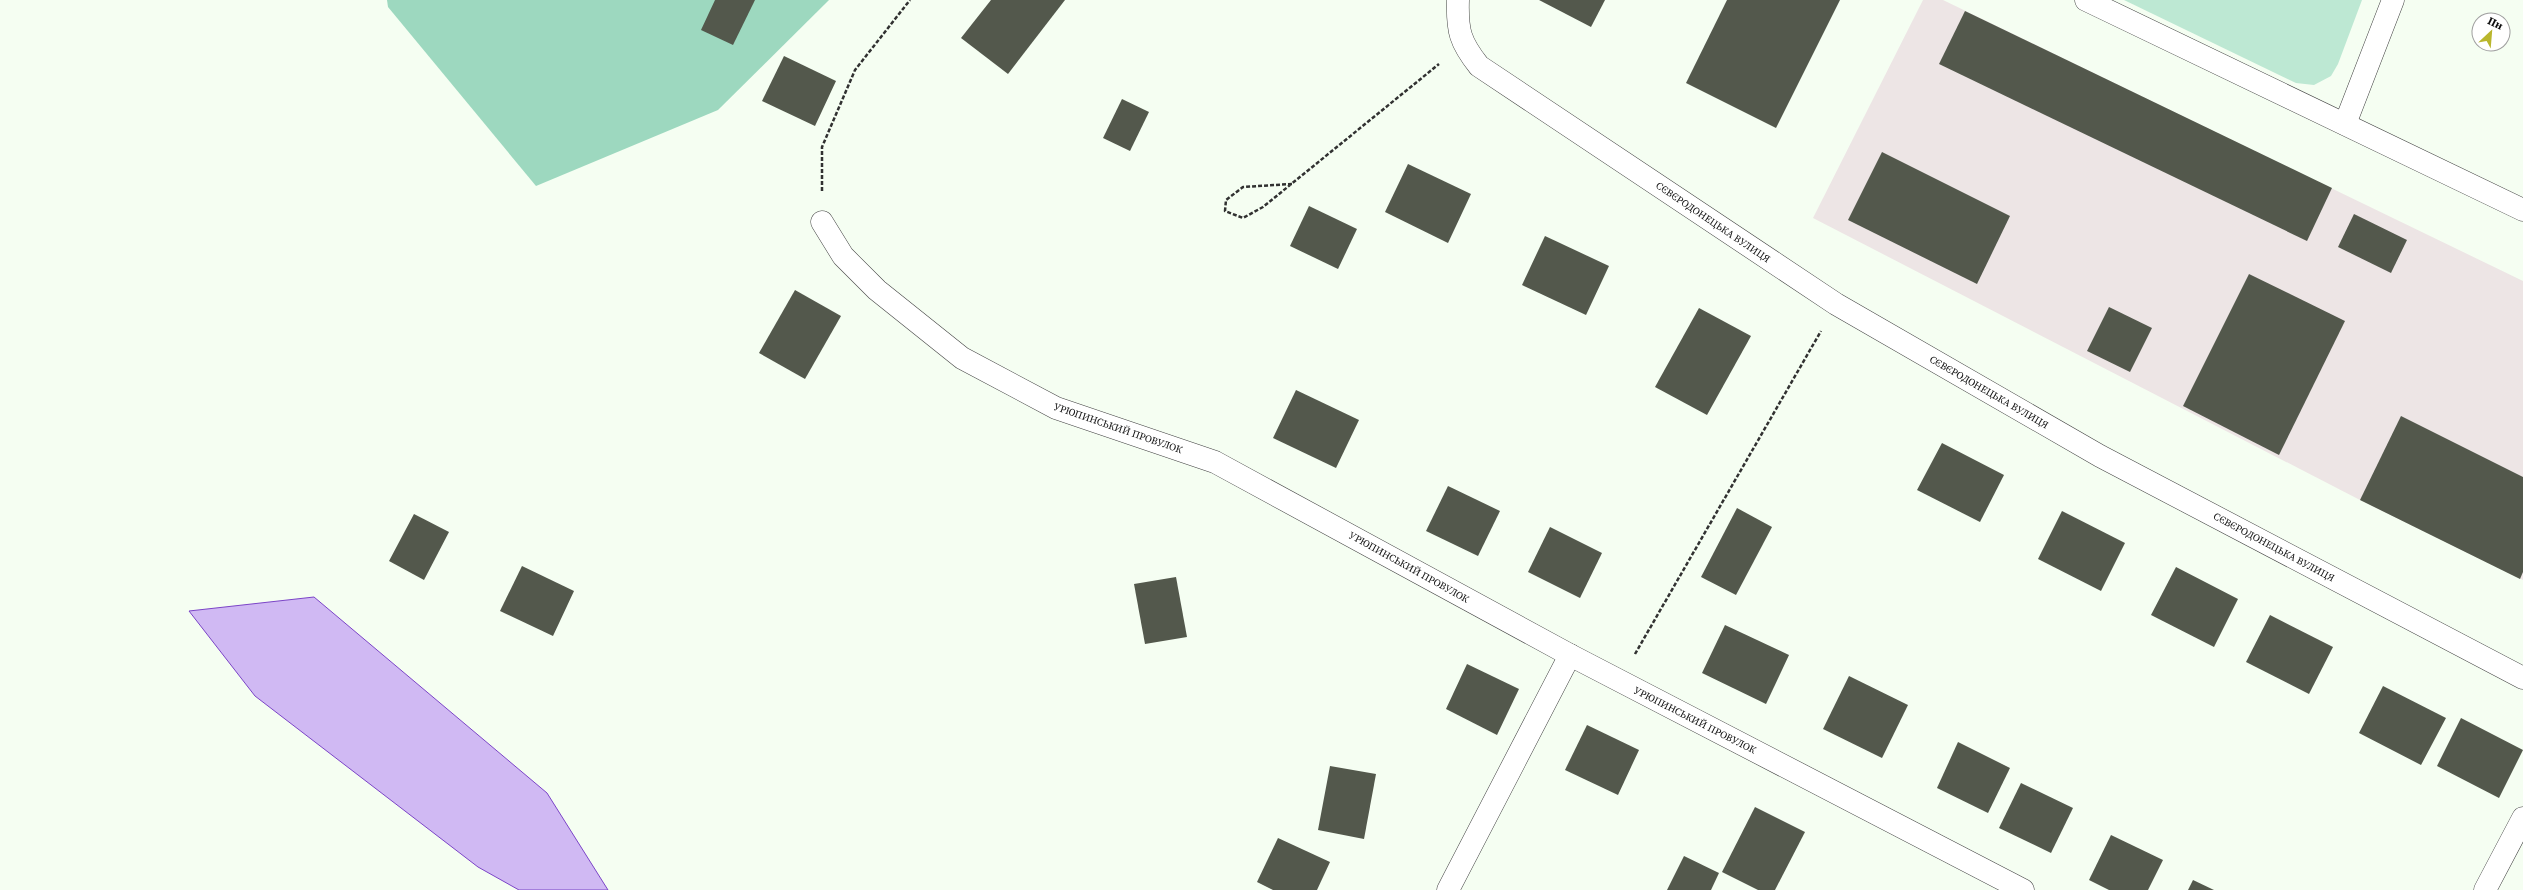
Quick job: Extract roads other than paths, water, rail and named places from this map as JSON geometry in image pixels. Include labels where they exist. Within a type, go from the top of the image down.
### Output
[{"type":"street","name":"СЄВЄРОДОНЕЦЬКА ВУЛИЦЯ","points":[[1458,0],[1457,18],[1462,44],[1479,66],[1836,304],[2100,456],[2523,678]]},
{"type":"street","points":[[2086,0],[2523,210]]},
{"type":"street","points":[[2345,124],[2393,0]]},
{"type":"street","name":"УРЮПИНСЬКИЙ ПРОВУЛОК","points":[[822,222],[843,256],[877,290],[962,358],[1056,408],[1215,462],[1570,655],[2023,890]]},
{"type":"street","points":[[1448,890],[1570,655]]},
{"type":"street","points":[[2484,890],[2523,818]]}]
